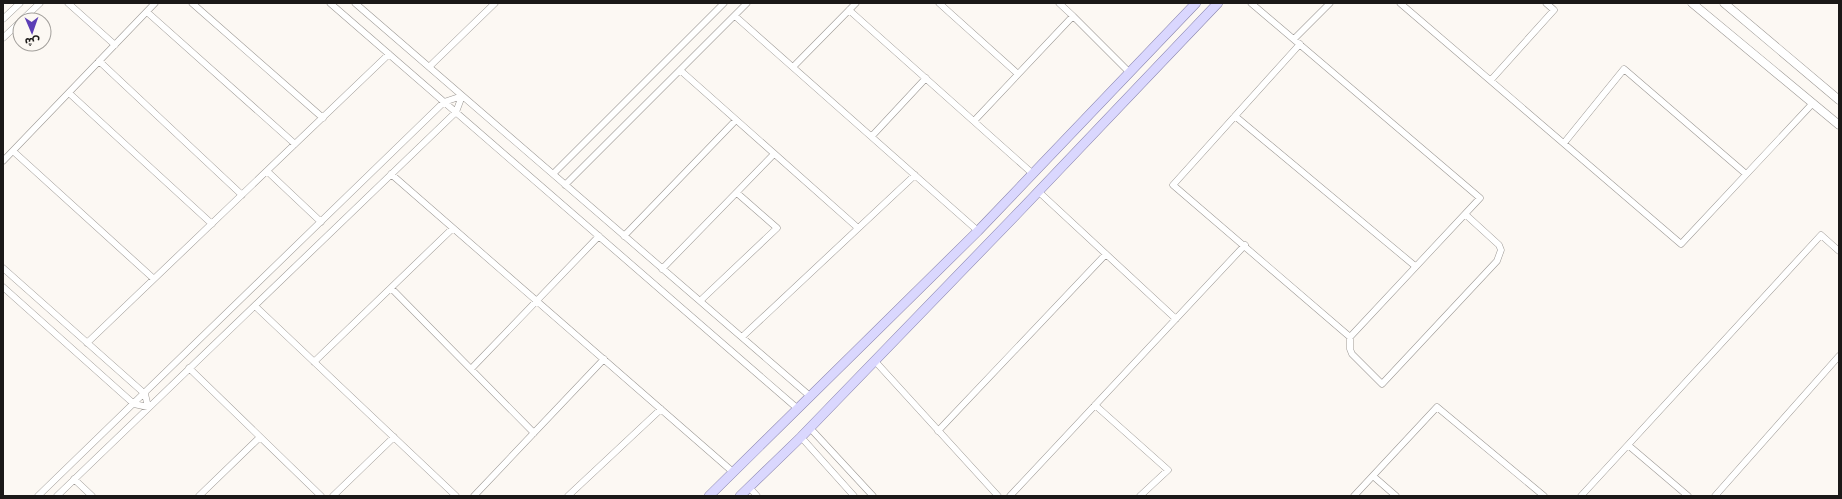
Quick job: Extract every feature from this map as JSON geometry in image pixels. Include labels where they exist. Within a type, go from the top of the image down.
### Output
[{"type":"main road","points":[[740,496],[810,428],[874,360],[1039,192],[1218,3]]},
{"type":"main road","points":[[1692,3],[1839,125]]},
{"type":"main road","points":[[1724,3],[1839,100]]},
{"type":"main road","points":[[708,496],[811,397],[978,231],[1195,4]]},
{"type":"street","points":[[3,19],[20,3]]},
{"type":"street","points":[[30,12],[40,3]]},
{"type":"street","points":[[68,3],[115,45]]},
{"type":"street","points":[[3,161],[155,3]]},
{"type":"street","points":[[192,3],[323,118]]},
{"type":"street","points":[[330,3],[798,409]]},
{"type":"street","points":[[355,3],[811,397]]},
{"type":"street","points":[[429,67],[495,3]]},
{"type":"street","points":[[565,184],[747,3]]},
{"type":"street","points":[[793,67],[856,3]]},
{"type":"street","points":[[939,3],[1018,74]]},
{"type":"street","points":[[1059,3],[1074,16],[1129,72]]},
{"type":"street","points":[[1251,3],[1480,198],[1415,266],[1350,337],[1350,349],[1352,354],[1382,384],[1498,261],[1501,250],[1499,245],[1465,214]]},
{"type":"street","points":[[1330,3],[1235,116],[1173,185],[1245,245],[1350,337]]},
{"type":"street","points":[[1400,3],[1681,244],[1813,103]]},
{"type":"street","points":[[1491,80],[1554,10],[1546,3]]},
{"type":"street","points":[[553,174],[722,4]]},
{"type":"street","points":[[849,10],[1033,174]]},
{"type":"street","points":[[147,12],[295,144]]},
{"type":"street","points":[[735,16],[978,231]]},
{"type":"street","points":[[974,121],[1074,16]]},
{"type":"street","points":[[3,38],[12,30]]},
{"type":"street","points":[[87,343],[389,54]]},
{"type":"street","points":[[99,62],[242,195]]},
{"type":"street","points":[[1564,143],[1624,69],[1746,174]]},
{"type":"street","points":[[680,70],[858,228]]},
{"type":"street","points":[[872,136],[926,78]]},
{"type":"street","points":[[69,93],[212,224]]},
{"type":"street","points":[[38,496],[444,102],[462,96]]},
{"type":"street","points":[[57,496],[456,112],[462,96]]},
{"type":"street","points":[[1235,116],[1415,266]]},
{"type":"street","points":[[624,236],[736,120]]},
{"type":"street","points":[[13,151],[154,279]]},
{"type":"street","points":[[662,268],[774,154]]},
{"type":"street","points":[[267,171],[321,222]]},
{"type":"street","points":[[391,174],[733,472]]},
{"type":"street","points":[[742,337],[915,175]]},
{"type":"street","points":[[1039,192],[1176,318]]},
{"type":"street","points":[[700,301],[777,228],[737,193]]},
{"type":"street","points":[[314,362],[453,228]]},
{"type":"street","points":[[1581,496],[1821,235],[1839,251]]},
{"type":"street","points":[[470,369],[599,236]]},
{"type":"street","points":[[1010,496],[1245,245]]},
{"type":"street","points":[[938,431],[1106,254]]},
{"type":"street","points":[[3,268],[144,394],[148,407]]},
{"type":"street","points":[[3,287],[134,404],[148,407]]},
{"type":"street","points":[[391,288],[534,433]]},
{"type":"street","points":[[254,306],[456,496]]},
{"type":"street","points":[[1715,496],[1839,356]]},
{"type":"street","points":[[474,496],[604,359]]},
{"type":"street","points":[[874,360],[998,496]]},
{"type":"street","points":[[189,368],[321,496]]},
{"type":"street","points":[[1095,405],[1168,470],[1140,496]]},
{"type":"street","points":[[1354,496],[1437,407],[1544,496]]},
{"type":"street","points":[[568,496],[661,409]]},
{"type":"street","points":[[810,428],[873,496]]},
{"type":"street","points":[[200,496],[260,437]]},
{"type":"street","points":[[333,496],[394,437]]},
{"type":"street","points":[[801,437],[854,496]]},
{"type":"street","points":[[1628,445],[1688,496]]},
{"type":"street","points":[[1373,476],[1396,496]]},
{"type":"street","points":[[74,479],[92,496]]},
{"type":"street","points":[[749,487],[757,496]]}]
